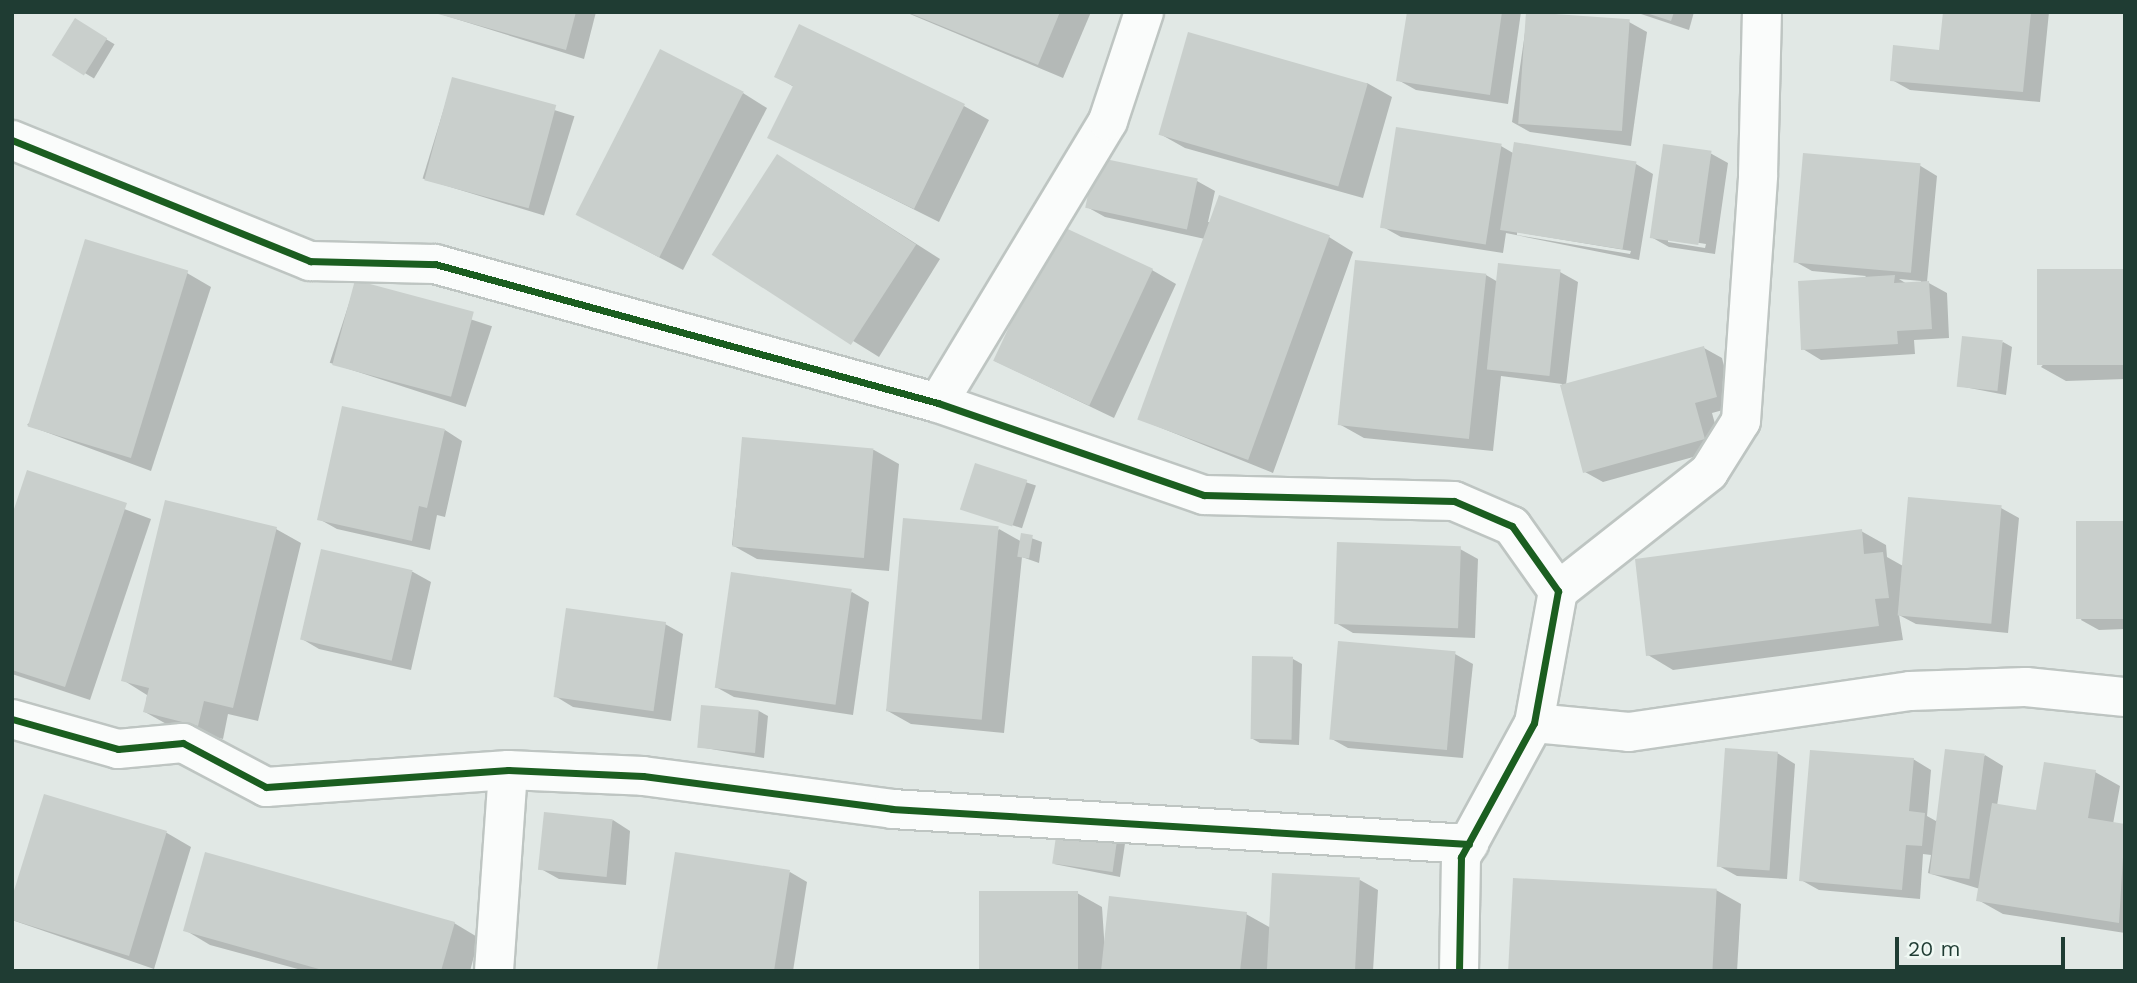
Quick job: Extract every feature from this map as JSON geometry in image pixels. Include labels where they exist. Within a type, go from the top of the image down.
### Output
[{"type":"street","points":[[938,403],[1108,121],[1144,12]]},
{"type":"street","points":[[1459,971],[1461,857],[1534,723],[1558,592],[1709,472],[1741,421],[1762,12]]},
{"type":"street","points":[[12,140],[310,261],[435,264],[938,403],[1204,495],[1454,501],[1512,526],[1558,592]]},
{"type":"street","points":[[1534,723],[1629,732],[1910,691],[2026,687],[2125,697]]},
{"type":"street","points":[[12,719],[118,749],[183,743],[266,786],[508,770],[643,776],[892,808],[1468,844]]},
{"type":"street","points":[[494,971],[508,770]]},
{"type":"building","points":[[431,12],[576,12],[566,50]]},
{"type":"building","points":[[907,12],[1060,12],[1038,65]]},
{"type":"building","points":[[1407,12],[1502,12],[1490,95],[1396,81]]},
{"type":"building","points":[[1526,12],[1630,19],[1622,131],[1518,124]]},
{"type":"building","points":[[1643,12],[1674,12],[1671,21]]},
{"type":"building","points":[[1943,12],[2031,12],[2023,92],[1890,81],[1893,45],[1939,50]]},
{"type":"building","points":[[75,18],[107,38],[84,75],[52,55]]},
{"type":"building","points":[[799,24],[965,104],[914,209],[767,138],[793,86],[774,77]]},
{"type":"building","points":[[1188,32],[1368,84],[1338,186],[1159,135]]},
{"type":"building","points":[[660,49],[744,92],[659,257],[576,215]]},
{"type":"building","points":[[452,77],[556,105],[529,208],[424,180]]},
{"type":"building","points":[[1396,127],[1502,144],[1486,244],[1380,228]]},
{"type":"building","points":[[1514,142],[1636,161],[1623,249],[1500,230]]},
{"type":"building","points":[[1663,144],[1712,151],[1698,245],[1650,238]]},
{"type":"building","points":[[1803,153],[1921,163],[1911,273],[1793,263]]},
{"type":"building","points":[[777,154],[916,244],[851,345],[712,255]]},
{"type":"building","points":[[1096,157],[1198,179],[1187,229],[1085,208]]},
{"type":"building","points":[[1219,195],[1330,235],[1248,460],[1137,420]]},
{"type":"building","points":[[1057,224],[1153,269],[1089,406],[993,361]]},
{"type":"building","points":[[85,239],[188,271],[131,458],[28,426]]},
{"type":"building","points":[[1355,260],[1486,274],[1469,439],[1338,425]]},
{"type":"building","points":[[1498,263],[1561,270],[1549,376],[1487,369]]},
{"type":"building","points":[[2037,269],[2125,269],[2125,365],[2037,365]]},
{"type":"building","points":[[1895,275],[1894,283],[1929,281],[1932,329],[1897,331],[1898,344],[1801,350],[1798,281]]},
{"type":"building","points":[[355,280],[474,312],[451,397],[332,365]]},
{"type":"building","points":[[1962,336],[2003,340],[1997,391],[1957,387]]},
{"type":"building","points":[[1704,346],[1717,397],[1695,403],[1705,439],[1583,473],[1560,385]]},
{"type":"building","points":[[342,406],[445,429],[427,508],[419,506],[412,541],[317,520]]},
{"type":"building","points":[[742,437],[873,449],[864,558],[732,547]]},
{"type":"building","points":[[975,463],[1027,480],[1012,527],[960,510]]},
{"type":"building","points":[[27,470],[127,503],[65,687],[12,670],[12,515]]},
{"type":"building","points":[[1908,497],[2002,505],[1991,624],[1898,616]]},
{"type":"building","points":[[165,500],[277,527],[233,708],[204,701],[198,726],[143,712],[149,688],[121,681]]},
{"type":"building","points":[[903,518],[999,526],[982,720],[886,711]]},
{"type":"building","points":[[2076,521],[2125,521],[2125,619],[2076,619]]},
{"type":"building","points":[[1862,529],[1864,554],[1883,552],[1889,598],[1875,599],[1879,626],[1646,656],[1635,559]]},
{"type":"building","points":[[1021,533],[1033,535],[1029,559],[1017,557]]},
{"type":"building","points":[[1337,542],[1461,546],[1458,628],[1334,624]]},
{"type":"building","points":[[321,549],[413,570],[392,661],[300,640]]},
{"type":"building","points":[[731,572],[852,589],[836,705],[715,688]]},
{"type":"building","points":[[566,608],[666,622],[653,711],[553,697]]},
{"type":"building","points":[[1338,641],[1456,651],[1447,750],[1329,740]]},
{"type":"building","points":[[1252,656],[1293,657],[1292,740],[1251,739]]},
{"type":"building","points":[[701,705],[759,710],[755,753],[697,748]]},
{"type":"building","points":[[1725,748],[1778,752],[1770,870],[1717,867]]},
{"type":"building","points":[[1945,749],[1985,754],[1969,879],[1930,874]]},
{"type":"building","points":[[1810,750],[1914,758],[1909,811],[1925,813],[1922,846],[1906,845],[1902,890],[1799,881]]},
{"type":"building","points":[[2044,762],[2096,770],[2088,818],[2125,824],[2119,923],[1976,901],[1992,803],[2036,810]]},
{"type":"building","points":[[44,794],[167,831],[129,956],[12,920],[12,897]]},
{"type":"building","points":[[544,812],[613,819],[607,877],[538,870]]},
{"type":"building","points":[[1058,822],[1118,830],[1113,872],[1052,864]]},
{"type":"building","points":[[205,852],[455,922],[441,971],[326,971],[183,931]]},
{"type":"building","points":[[675,852],[790,870],[774,971],[657,970]]},
{"type":"building","points":[[1272,873],[1360,878],[1355,971],[1267,971]]},
{"type":"building","points":[[1513,878],[1717,889],[1712,971],[1508,971]]},
{"type":"building","points":[[979,891],[1078,891],[1078,971],[979,971]]},
{"type":"building","points":[[1109,896],[1247,912],[1240,971],[1101,971]]},
{"type":"cycle path","points":[[12,140],[310,261],[435,264],[938,403],[1204,495],[1454,501],[1512,526],[1558,591],[1534,723],[1461,857],[1459,971]]},
{"type":"cycle path","points":[[12,719],[118,749],[183,743],[266,787],[508,770],[643,776],[892,809],[1469,844]]}]
